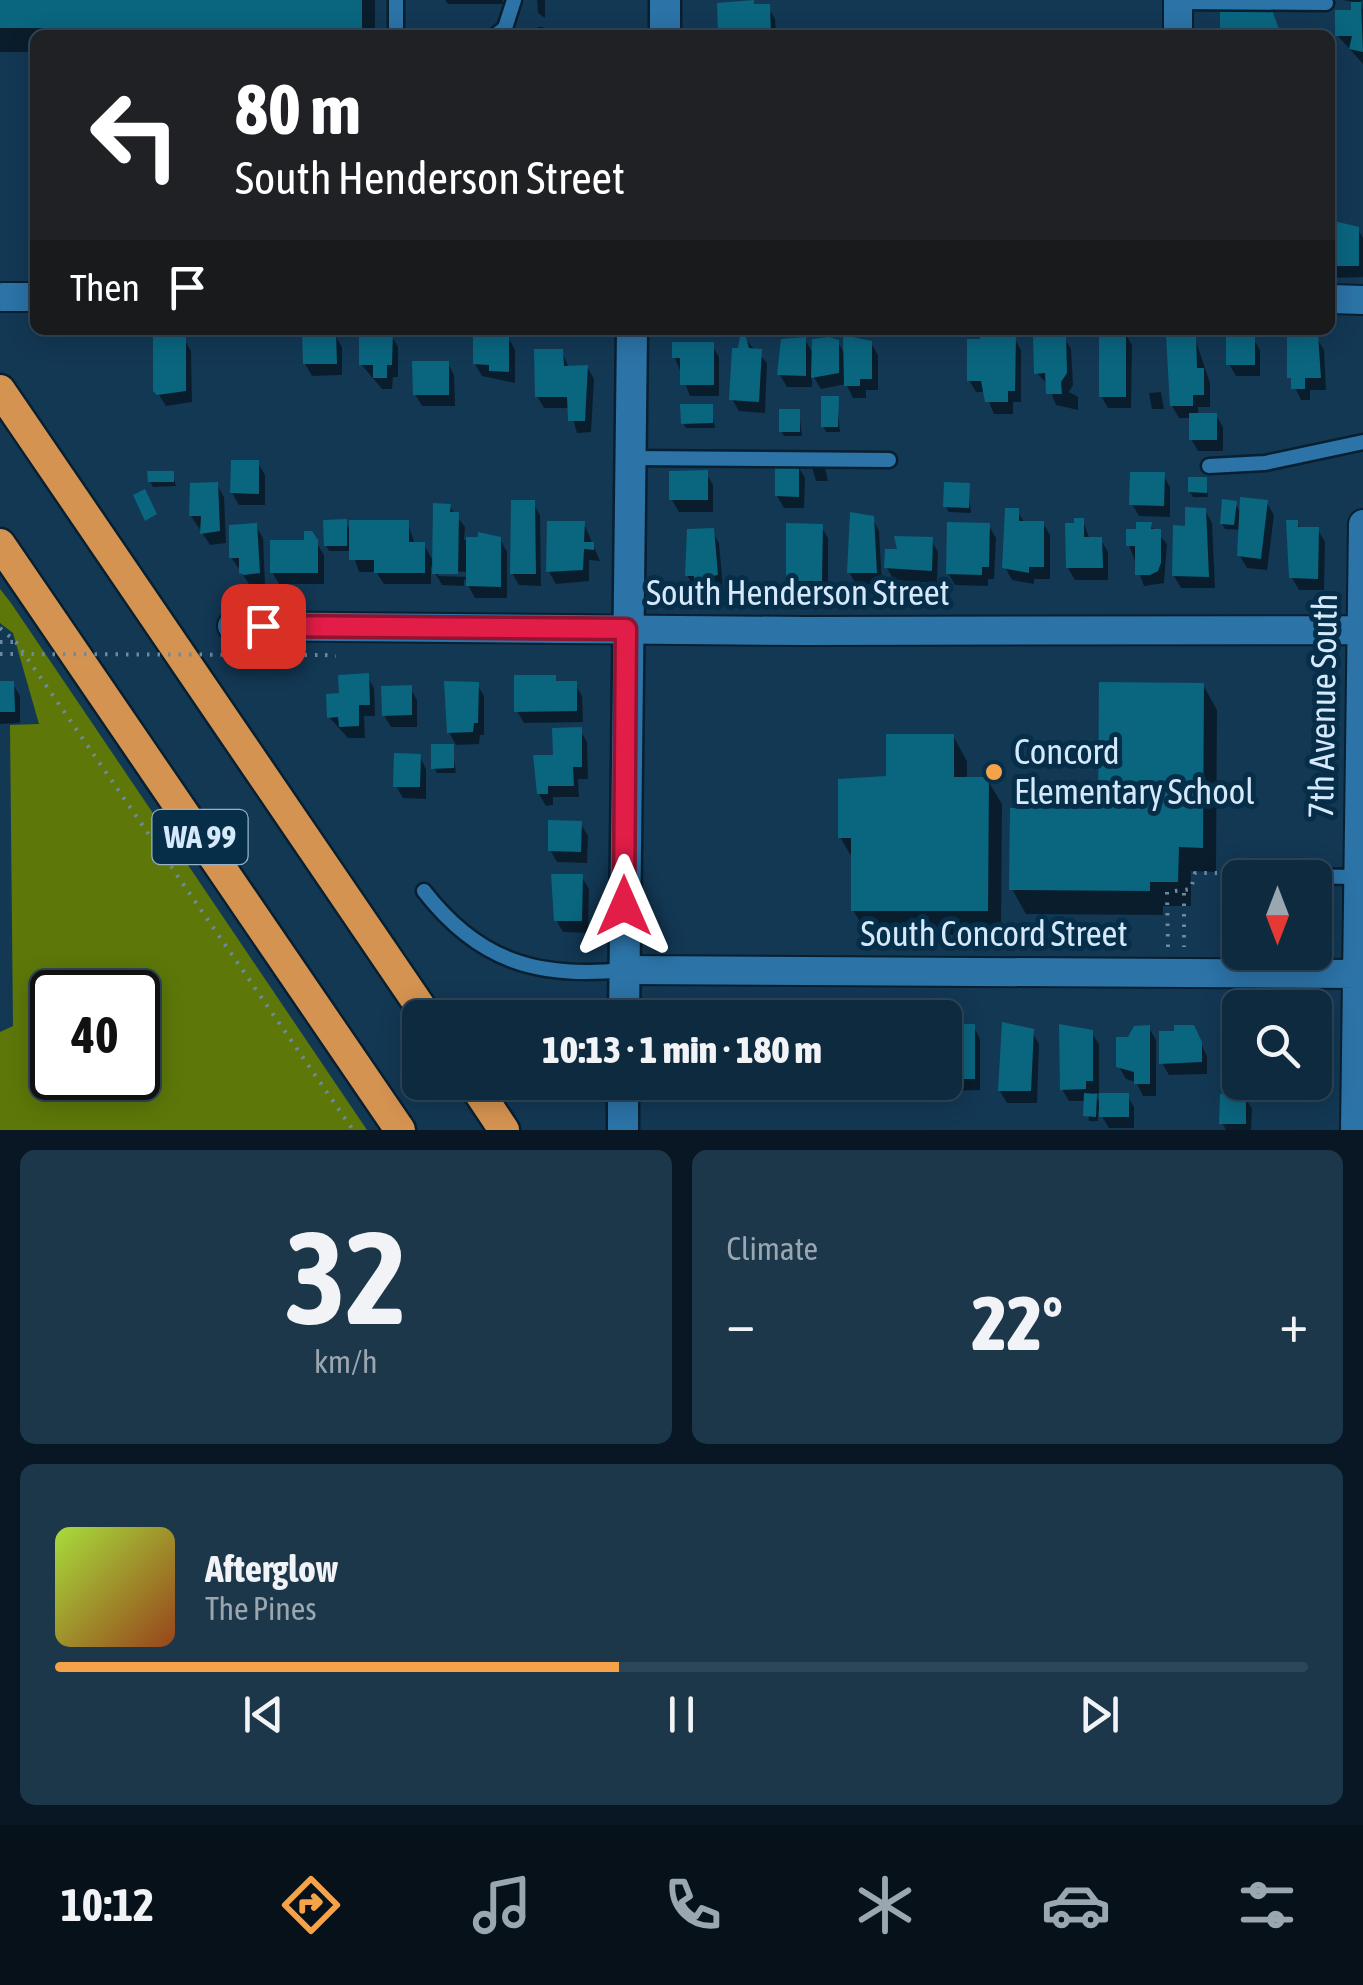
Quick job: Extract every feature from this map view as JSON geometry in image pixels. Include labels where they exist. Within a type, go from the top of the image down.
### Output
[{"type":"highway","name":"WA 99","points":[[1,391],[416,1000]]},
{"type":"highway","name":"WA 99","points":[[0,544],[400,1130]]},
{"type":"highway","points":[[484,1100],[504,1130]]},
{"type":"street","points":[[664,0],[664,30]]},
{"type":"street","points":[[1178,1],[1178,30]]},
{"type":"street","points":[[3,297],[30,298]]},
{"type":"street","points":[[1335,299],[1363,300]]},
{"type":"street","points":[[624,1000],[632,335]]},
{"type":"street","name":"7th Avenue South","points":[[1355,1130],[1363,524]]},
{"type":"street","name":"South Henderson Street","points":[[232,626],[1362,630]]},
{"type":"street","name":"South Concord Street","points":[[624,970],[1360,974]]},
{"type":"street","points":[[623,1100],[623,1130]]},
{"type":"lane","points":[[396,0],[396,30]]},
{"type":"lane","points":[[502,30],[514,0]]},
{"type":"lane","points":[[1178,1],[1326,3]]},
{"type":"lane","points":[[1209,466],[1265,463],[1363,442]]},
{"type":"lane","points":[[629,458],[890,460]]},
{"type":"lane","points":[[1332,877],[1359,877]]},
{"type":"lane","points":[[424,890],[464,932],[507,959],[544,971],[624,970]]},
{"type":"path","points":[[0,628],[16,642],[353,1130]]},
{"type":"path","points":[[0,642],[16,642]]},
{"type":"path","points":[[0,654],[336,656]]},
{"type":"path","points":[[1168,947],[1167,892],[1184,892],[1195,883],[1195,873],[1217,873]]},
{"type":"path","points":[[1184,892],[1184,947]]},
{"type":"green space","points":[[0,589],[367,1130],[0,1130],[0,1032],[13,1026],[10,725],[39,724],[13,633],[0,623]]},
{"type":"building","points":[[0,0],[362,0],[362,30],[0,28]]},
{"type":"building","points":[[754,0],[754,4],[770,4],[771,30],[718,30],[717,3]]},
{"type":"building","points":[[1351,2],[1361,2],[1363,52],[1349,49],[1352,36],[1335,36],[1335,10],[1351,10]]},
{"type":"building","points":[[1220,10],[1272,10],[1279,29],[1279,30],[1220,30]]},
{"type":"building","points":[[1335,221],[1359,227],[1359,266],[1335,266]]},
{"type":"building","points":[[302,335],[336,335],[337,364],[303,364]]},
{"type":"building","points":[[359,335],[393,335],[392,365],[387,365],[387,378],[373,378],[373,365],[359,365]]},
{"type":"building","points":[[473,335],[509,335],[509,372],[489,371],[489,365],[473,364]]},
{"type":"building","points":[[843,335],[872,341],[872,379],[860,379],[860,386],[844,386]]},
{"type":"building","points":[[980,335],[1016,335],[1015,391],[1008,391],[1008,402],[985,402],[981,381],[967,381],[967,339],[980,339]]},
{"type":"building","points":[[1033,335],[1066,335],[1067,373],[1061,382],[1062,394],[1046,394],[1045,373],[1034,374]]},
{"type":"building","points":[[1099,335],[1126,335],[1126,397],[1099,397]]},
{"type":"building","points":[[1196,335],[1197,368],[1204,368],[1204,395],[1193,395],[1193,406],[1170,406],[1166,336]]},
{"type":"building","points":[[1226,335],[1255,336],[1255,365],[1226,365]]},
{"type":"building","points":[[1287,335],[1318,335],[1321,378],[1305,378],[1305,389],[1291,389],[1291,378],[1287,378]]},
{"type":"building","points":[[153,336],[186,336],[186,391],[157,395],[153,391]]},
{"type":"building","points":[[740,336],[746,337],[749,348],[762,349],[759,402],[729,400],[732,348],[738,348]]},
{"type":"building","points":[[806,337],[806,376],[777,375],[781,339]]},
{"type":"building","points":[[812,339],[839,340],[839,373],[811,378]]},
{"type":"building","points":[[672,342],[714,342],[714,385],[680,385],[680,358],[672,358]]},
{"type":"building","points":[[534,349],[563,349],[564,366],[588,365],[585,421],[568,421],[567,397],[535,397]]},
{"type":"building","points":[[412,361],[449,361],[449,395],[413,395]]},
{"type":"building","points":[[821,396],[839,396],[838,427],[821,427]]},
{"type":"building","points":[[680,404],[713,404],[713,423],[681,424]]},
{"type":"building","points":[[779,409],[800,409],[800,432],[779,432]]},
{"type":"building","points":[[1189,413],[1217,413],[1217,440],[1189,440]]},
{"type":"building","points":[[231,460],[259,460],[259,494],[230,493]]},
{"type":"building","points":[[775,463],[799,463],[799,497],[775,496]]},
{"type":"building","points":[[708,470],[708,500],[669,500],[669,471]]},
{"type":"building","points":[[147,471],[174,471],[174,482],[148,482]]},
{"type":"building","points":[[1130,472],[1165,472],[1164,506],[1129,505]]},
{"type":"building","points":[[1188,477],[1207,477],[1207,493],[1188,492]]},
{"type":"building","points":[[218,482],[220,531],[200,534],[201,516],[189,516],[190,483]]},
{"type":"building","points":[[944,482],[970,483],[969,508],[943,507]]},
{"type":"building","points":[[145,489],[157,514],[145,521],[133,495]]},
{"type":"building","points":[[1240,497],[1268,500],[1261,559],[1237,556]]},
{"type":"building","points":[[1222,499],[1237,501],[1234,525],[1220,524]]},
{"type":"building","points":[[511,500],[535,500],[536,574],[510,574]]},
{"type":"building","points":[[433,503],[451,504],[450,512],[459,512],[458,574],[432,574]]},
{"type":"building","points":[[1185,507],[1206,508],[1209,577],[1172,576],[1173,525],[1185,526]]},
{"type":"building","points":[[1005,508],[1019,508],[1019,521],[1044,521],[1044,567],[1029,567],[1029,573],[1002,568]]},
{"type":"building","points":[[850,512],[874,516],[877,573],[847,573]]},
{"type":"building","points":[[1074,518],[1084,518],[1084,537],[1102,537],[1103,568],[1066,568],[1065,523],[1074,523]]},
{"type":"building","points":[[347,519],[347,546],[324,546],[323,520]]},
{"type":"building","points":[[349,520],[409,520],[409,542],[425,542],[425,573],[374,573],[374,560],[349,560]]},
{"type":"building","points":[[1286,520],[1298,520],[1298,527],[1319,527],[1318,579],[1289,578]]},
{"type":"building","points":[[547,521],[585,521],[584,542],[594,542],[594,550],[584,549],[583,570],[546,572]]},
{"type":"building","points":[[947,522],[990,523],[989,567],[982,567],[982,575],[946,574]]},
{"type":"building","points":[[1136,522],[1152,522],[1151,529],[1161,529],[1161,563],[1158,571],[1150,575],[1135,575],[1135,546],[1126,546],[1126,529],[1136,529]]},
{"type":"building","points":[[257,523],[260,573],[244,575],[239,573],[239,558],[229,558],[229,525]]},
{"type":"building","points":[[786,523],[823,524],[822,581],[786,581]]},
{"type":"building","points":[[714,528],[718,575],[694,580],[694,576],[685,576],[687,529]]},
{"type":"building","points":[[304,531],[312,531],[318,540],[318,573],[270,573],[270,540],[304,540]]},
{"type":"building","points":[[478,532],[501,537],[501,587],[466,586],[466,537],[478,537]]},
{"type":"building","points":[[894,536],[933,537],[932,571],[884,568],[885,549],[897,549]]},
{"type":"building","points":[[369,673],[370,705],[359,705],[359,726],[339,727],[338,717],[327,718],[326,694],[339,693],[338,675]]},
{"type":"building","points":[[514,675],[556,675],[556,681],[577,681],[577,711],[514,712]]},
{"type":"building","points":[[0,681],[14,681],[15,712],[0,712]]},
{"type":"building","points":[[444,681],[479,682],[478,723],[474,723],[473,732],[447,733]]},
{"type":"building","points":[[1099,682],[1204,683],[1203,848],[1179,847],[1178,882],[1150,882],[1150,891],[1009,890],[1010,808],[1098,809]]},
{"type":"building","points":[[412,685],[412,715],[382,716],[381,686]]},
{"type":"building","points":[[582,727],[582,767],[573,767],[574,786],[548,786],[548,794],[537,794],[533,755],[553,755],[552,728]]},
{"type":"building","points":[[886,734],[954,734],[954,777],[989,777],[988,911],[851,911],[851,838],[838,838],[838,779],[886,776]]},
{"type":"building","points":[[431,744],[454,744],[454,768],[431,769]]},
{"type":"building","points":[[394,753],[421,754],[420,787],[393,787]]},
{"type":"building","points":[[548,820],[582,821],[581,852],[548,851]]},
{"type":"building","points":[[551,874],[583,874],[582,921],[554,921]]},
{"type":"building","points":[[1002,1022],[1034,1029],[1031,1091],[998,1091]]},
{"type":"building","points":[[962,1024],[975,1024],[975,1079],[962,1079]]},
{"type":"building","points":[[1059,1024],[1093,1030],[1093,1081],[1086,1081],[1086,1089],[1060,1090]]},
{"type":"building","points":[[1150,1025],[1150,1084],[1134,1084],[1134,1072],[1116,1067],[1116,1037],[1128,1037],[1134,1026]]},
{"type":"building","points":[[1174,1025],[1194,1025],[1202,1042],[1202,1062],[1159,1064],[1159,1031],[1174,1031]]},
{"type":"building","points":[[1084,1093],[1097,1094],[1096,1117],[1083,1116]]},
{"type":"building","points":[[1099,1093],[1129,1093],[1129,1117],[1099,1117]]},
{"type":"building","points":[[1220,1094],[1222,1100],[1246,1100],[1246,1124],[1219,1124]]},
{"type":"place","name":"Concord Elementary School","points":[[994,772]]},
{"type":"route","points":[[263,626],[626,629],[624,906]]}]
